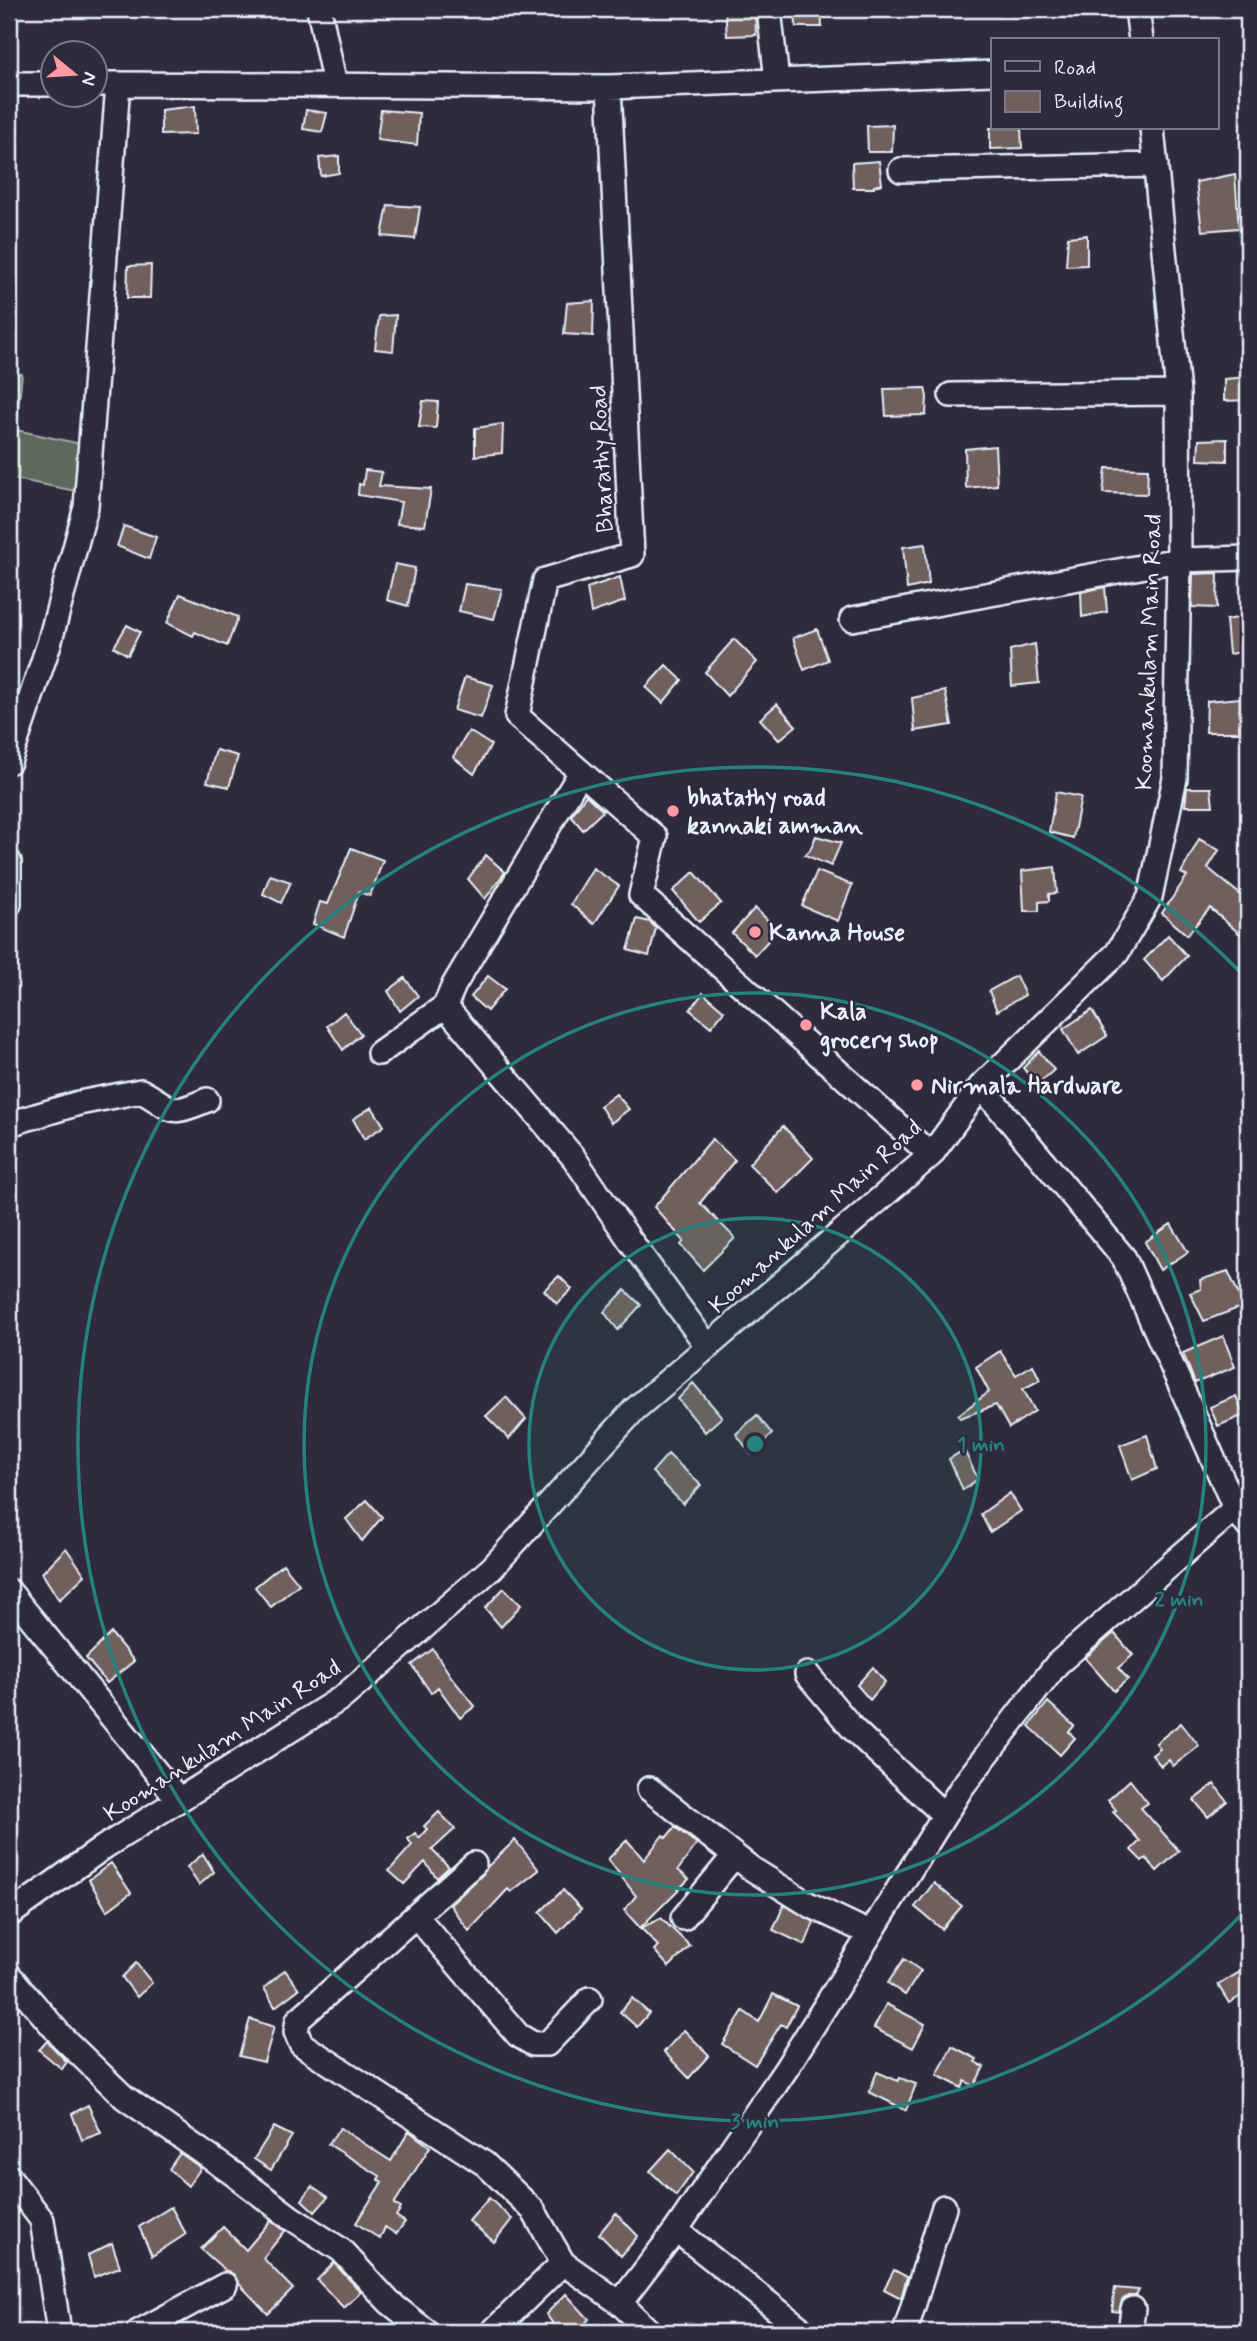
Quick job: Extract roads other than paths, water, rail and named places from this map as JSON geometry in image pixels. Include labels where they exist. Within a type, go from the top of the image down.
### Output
[{"type":"street","points":[[319,9],[335,85]]},
{"type":"street","points":[[769,9],[776,81]]},
{"type":"street","points":[[1137,9],[1141,38]]},
{"type":"street","points":[[108,84],[609,87],[991,73]]},
{"type":"street","points":[[9,84],[38,84]]},
{"type":"street","points":[[9,762],[48,644],[86,507],[118,84]]},
{"type":"street","name":"Bharathy Road","points":[[609,87],[632,555],[545,580],[517,716],[655,837],[641,895],[931,1155]]},
{"type":"street","name":"Koomankulam Main Road","points":[[9,1915],[104,1847],[343,1697],[492,1568],[634,1410],[931,1155],[981,1086],[1117,953],[1150,897],[1175,778],[1179,560],[1178,393],[1152,130]]},
{"type":"street","points":[[901,170],[1156,165]]},
{"type":"street","points":[[951,395],[1178,393]]},
{"type":"street","points":[[852,619],[1179,560],[1248,558]]},
{"type":"street","points":[[379,1053],[445,1006],[454,985],[581,772]]},
{"type":"street","points":[[9,862],[9,904]]},
{"type":"street","points":[[445,1006],[574,1158],[708,1347]]},
{"type":"street","points":[[620,2303],[676,2230],[786,2070],[962,1787],[1057,1664],[1244,1510],[1124,1258],[981,1086]]},
{"type":"street","points":[[9,1124],[79,1103],[141,1091],[168,1109],[181,1111],[207,1100]]},
{"type":"street","points":[[9,1591],[179,1800]]},
{"type":"street","points":[[807,1674],[853,1729],[944,1815]]},
{"type":"street","points":[[649,1789],[752,1870],[808,1904],[869,1933]]},
{"type":"street","points":[[683,1918],[734,1856]]},
{"type":"street","points":[[474,1864],[298,2020],[296,2032],[301,2044],[485,2164],[533,2210],[563,2263],[620,2303],[650,2332]]},
{"type":"street","points":[[416,1916],[518,2035],[533,2044],[547,2044],[590,1999]]},
{"type":"street","points":[[9,1975],[62,2037],[124,2097],[290,2217],[341,2250],[389,2302],[427,2332]]},
{"type":"street","points":[[9,2177],[42,2220],[59,2332]]},
{"type":"street","points":[[905,2332],[944,2207]]},
{"type":"street","points":[[676,2230],[805,2332]]},
{"type":"street","points":[[492,2332],[563,2263]]},
{"type":"street","points":[[138,2332],[225,2285]]},
{"type":"street","points":[[1129,2332],[1133,2309]]},
{"type":"place","name":"bhatathy road kannaki amman","points":[[673,811]]},
{"type":"place","name":"Kanna House","points":[[755,932]]},
{"type":"place","name":"Kala grocery shop","points":[[806,1025]]},
{"type":"place","name":"Nirmala Hardware","points":[[917,1085]]}]
